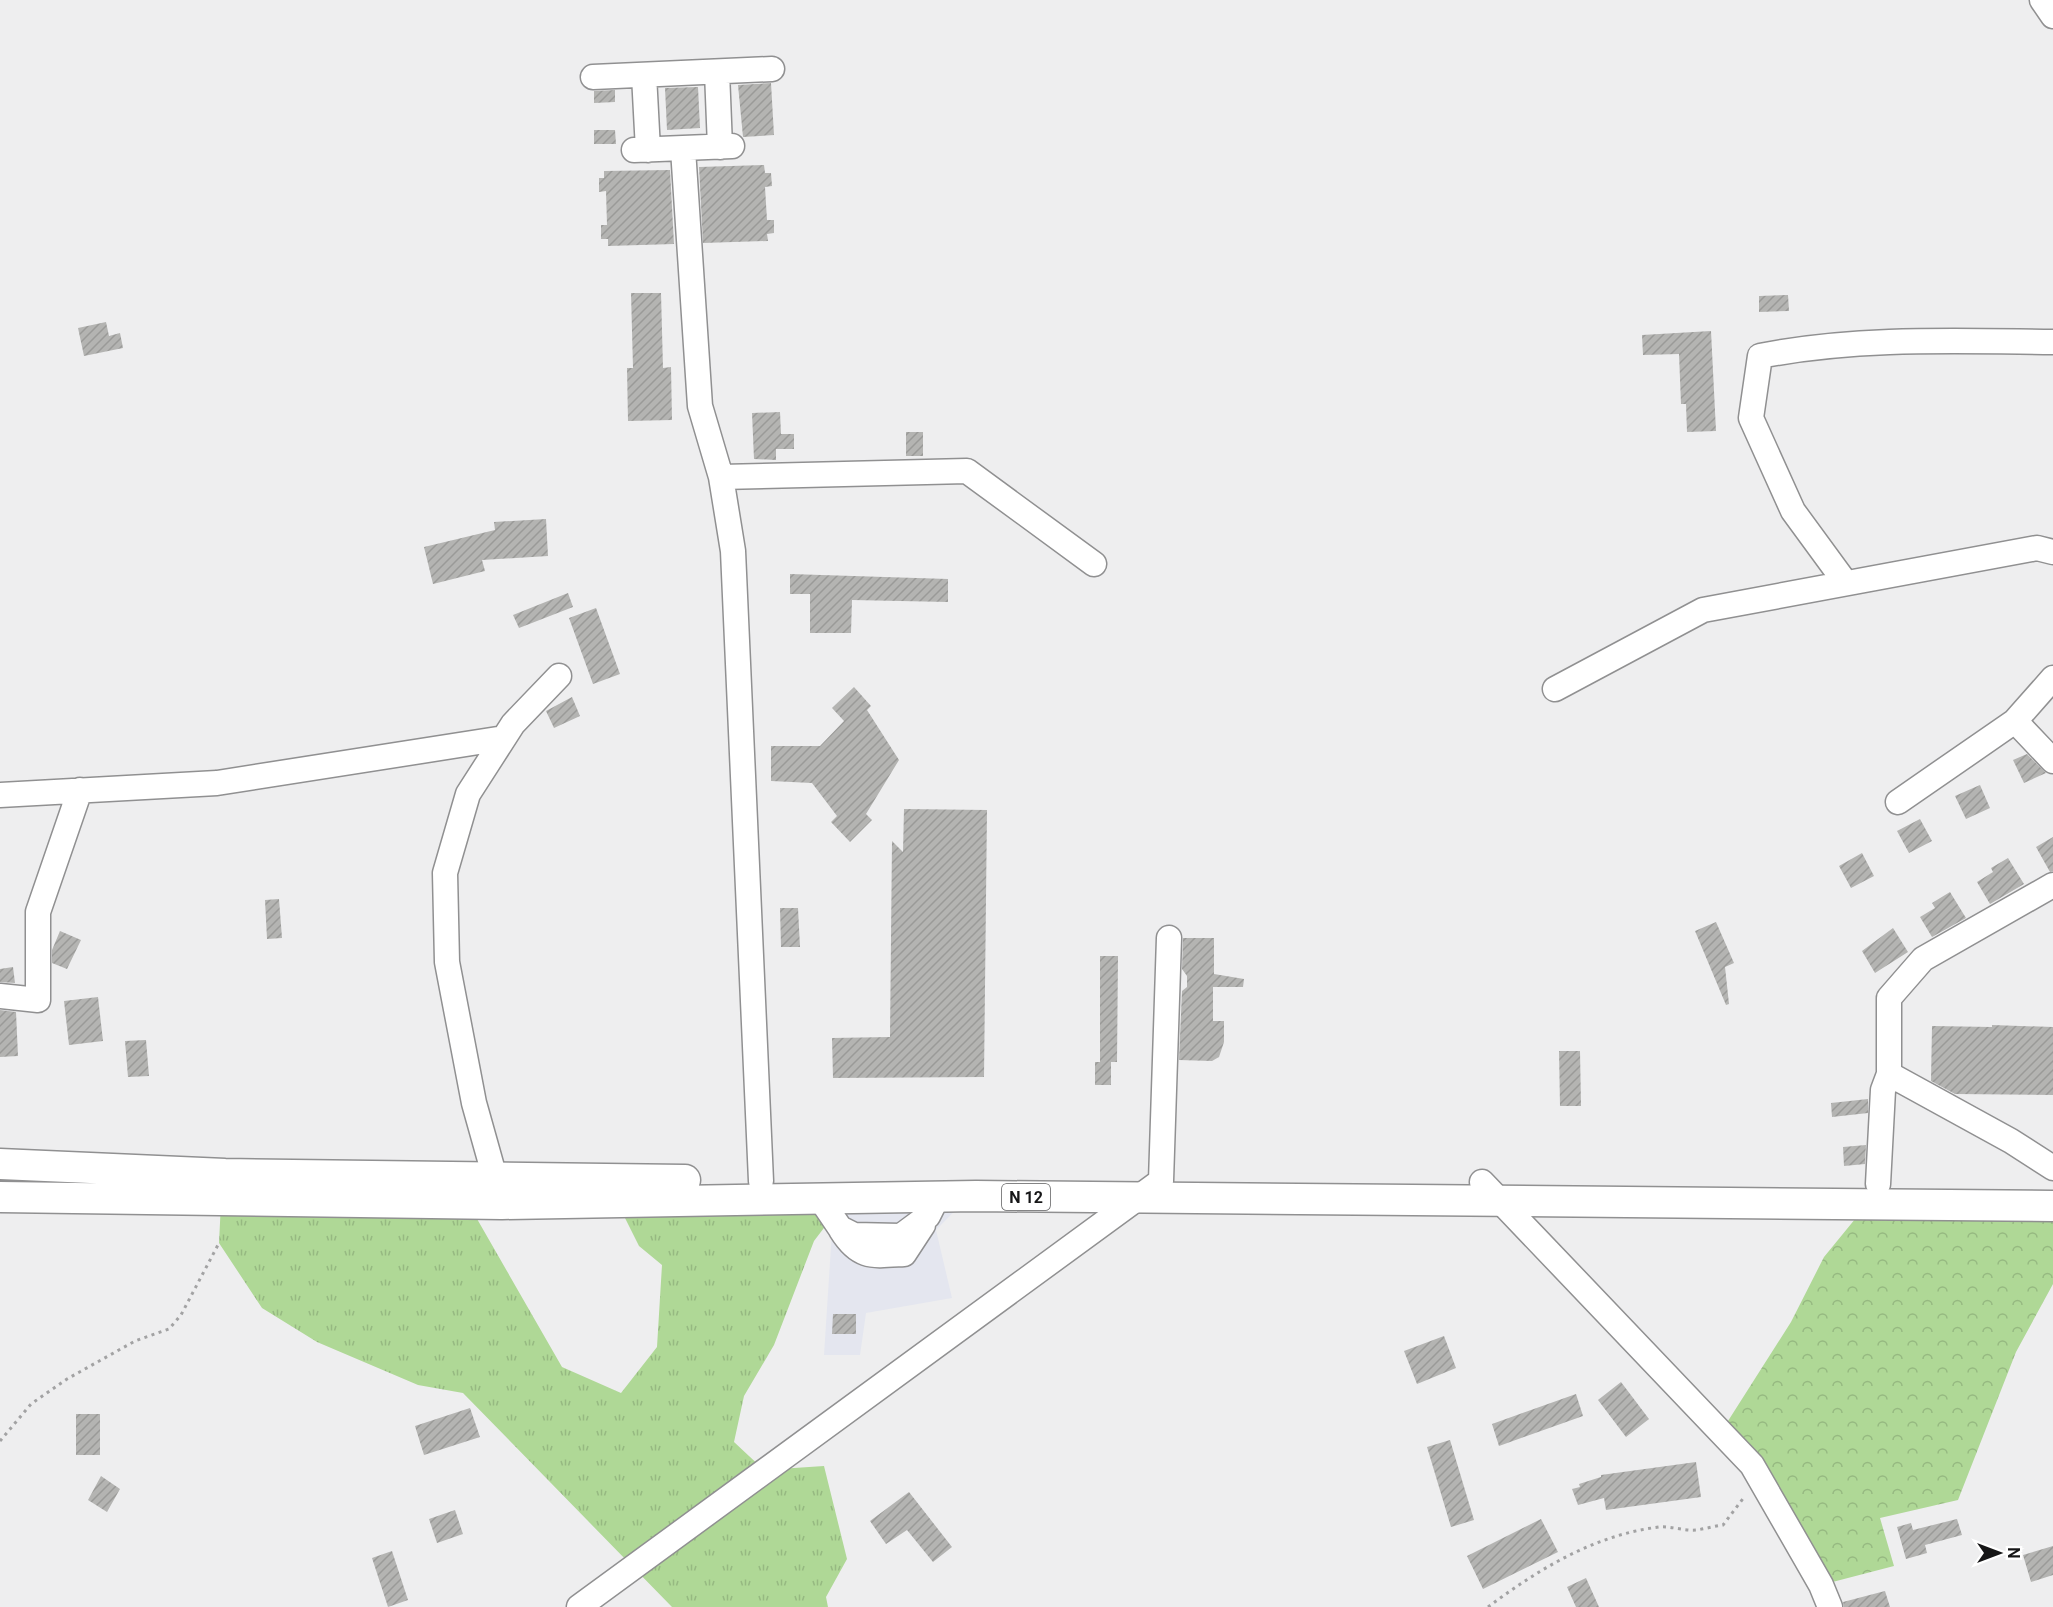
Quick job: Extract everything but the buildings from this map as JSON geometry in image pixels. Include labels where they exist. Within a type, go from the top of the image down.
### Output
[{"type":"main road","name":"N 12","points":[[0,1164],[225,1174],[761,1180],[1150,1189],[1490,1192],[2053,1206]]},
{"type":"main road","name":"N 12","points":[[1490,1192],[1878,1184],[2053,1186]]},
{"type":"main road","name":"N 12","points":[[0,1197],[502,1204],[819,1197],[933,1207],[1150,1189]]},
{"type":"street","points":[[2042,0],[2053,16]]},
{"type":"street","points":[[593,77],[772,69]]},
{"type":"street","points":[[644,75],[641,150],[683,149],[726,146],[717,72]]},
{"type":"street","points":[[683,149],[700,405],[721,477],[733,551],[761,1180]]},
{"type":"street","points":[[1845,582],[1793,511],[1751,418],[1760,356],[1801,348],[1901,340],[2053,342]]},
{"type":"street","points":[[721,477],[967,471],[1094,564]]},
{"type":"street","points":[[1555,689],[1703,610],[2037,548],[2053,552]]},
{"type":"street","points":[[495,1178],[474,1103],[447,962],[445,873],[468,794],[513,724],[559,676]]},
{"type":"street","points":[[1898,802],[2015,721],[2053,678]]},
{"type":"street","points":[[2015,721],[2053,761]]},
{"type":"street","points":[[0,795],[217,783],[504,738]]},
{"type":"street","points":[[0,996],[38,1000],[38,912],[80,790]]},
{"type":"street","points":[[1878,1184],[1883,1090],[1889,1074],[1889,998],[1923,958],[2053,885]]},
{"type":"street","points":[[579,1607],[1150,1189],[1169,938]]},
{"type":"street","points":[[1889,1074],[2021,1146],[2053,1168]]},
{"type":"street","points":[[1490,1192],[1752,1465],[1821,1585],[1830,1607]]},
{"type":"street","points":[[819,1197],[840,1227],[854,1235],[901,1236],[933,1207]]},
{"type":"path","points":[[0,1441],[31,1404],[68,1379],[135,1341],[169,1329],[181,1315],[219,1243]]},
{"type":"path","points":[[1488,1607],[1517,1585],[1576,1550],[1604,1540],[1660,1527],[1695,1530],[1723,1525],[1747,1494],[1752,1465]]},
{"type":"shaded area","points":[[815,1187],[977,1188],[936,1230],[952,1298],[866,1313],[860,1355],[824,1355],[833,1216]]},
{"type":"green space","points":[[222,1182],[457,1184],[562,1367],[621,1393],[657,1347],[662,1265],[639,1246],[609,1186],[833,1216],[814,1241],[774,1345],[744,1396],[734,1442],[764,1470],[824,1466],[847,1559],[826,1597],[828,1607],[672,1607],[463,1393],[418,1385],[317,1342],[262,1308],[219,1243]]},
{"type":"green space","points":[[1878,1191],[2053,1193],[2053,1284],[2016,1352],[1958,1500],[1880,1518],[1894,1566],[1821,1585],[1721,1432],[1791,1322],[1824,1257]]}]
